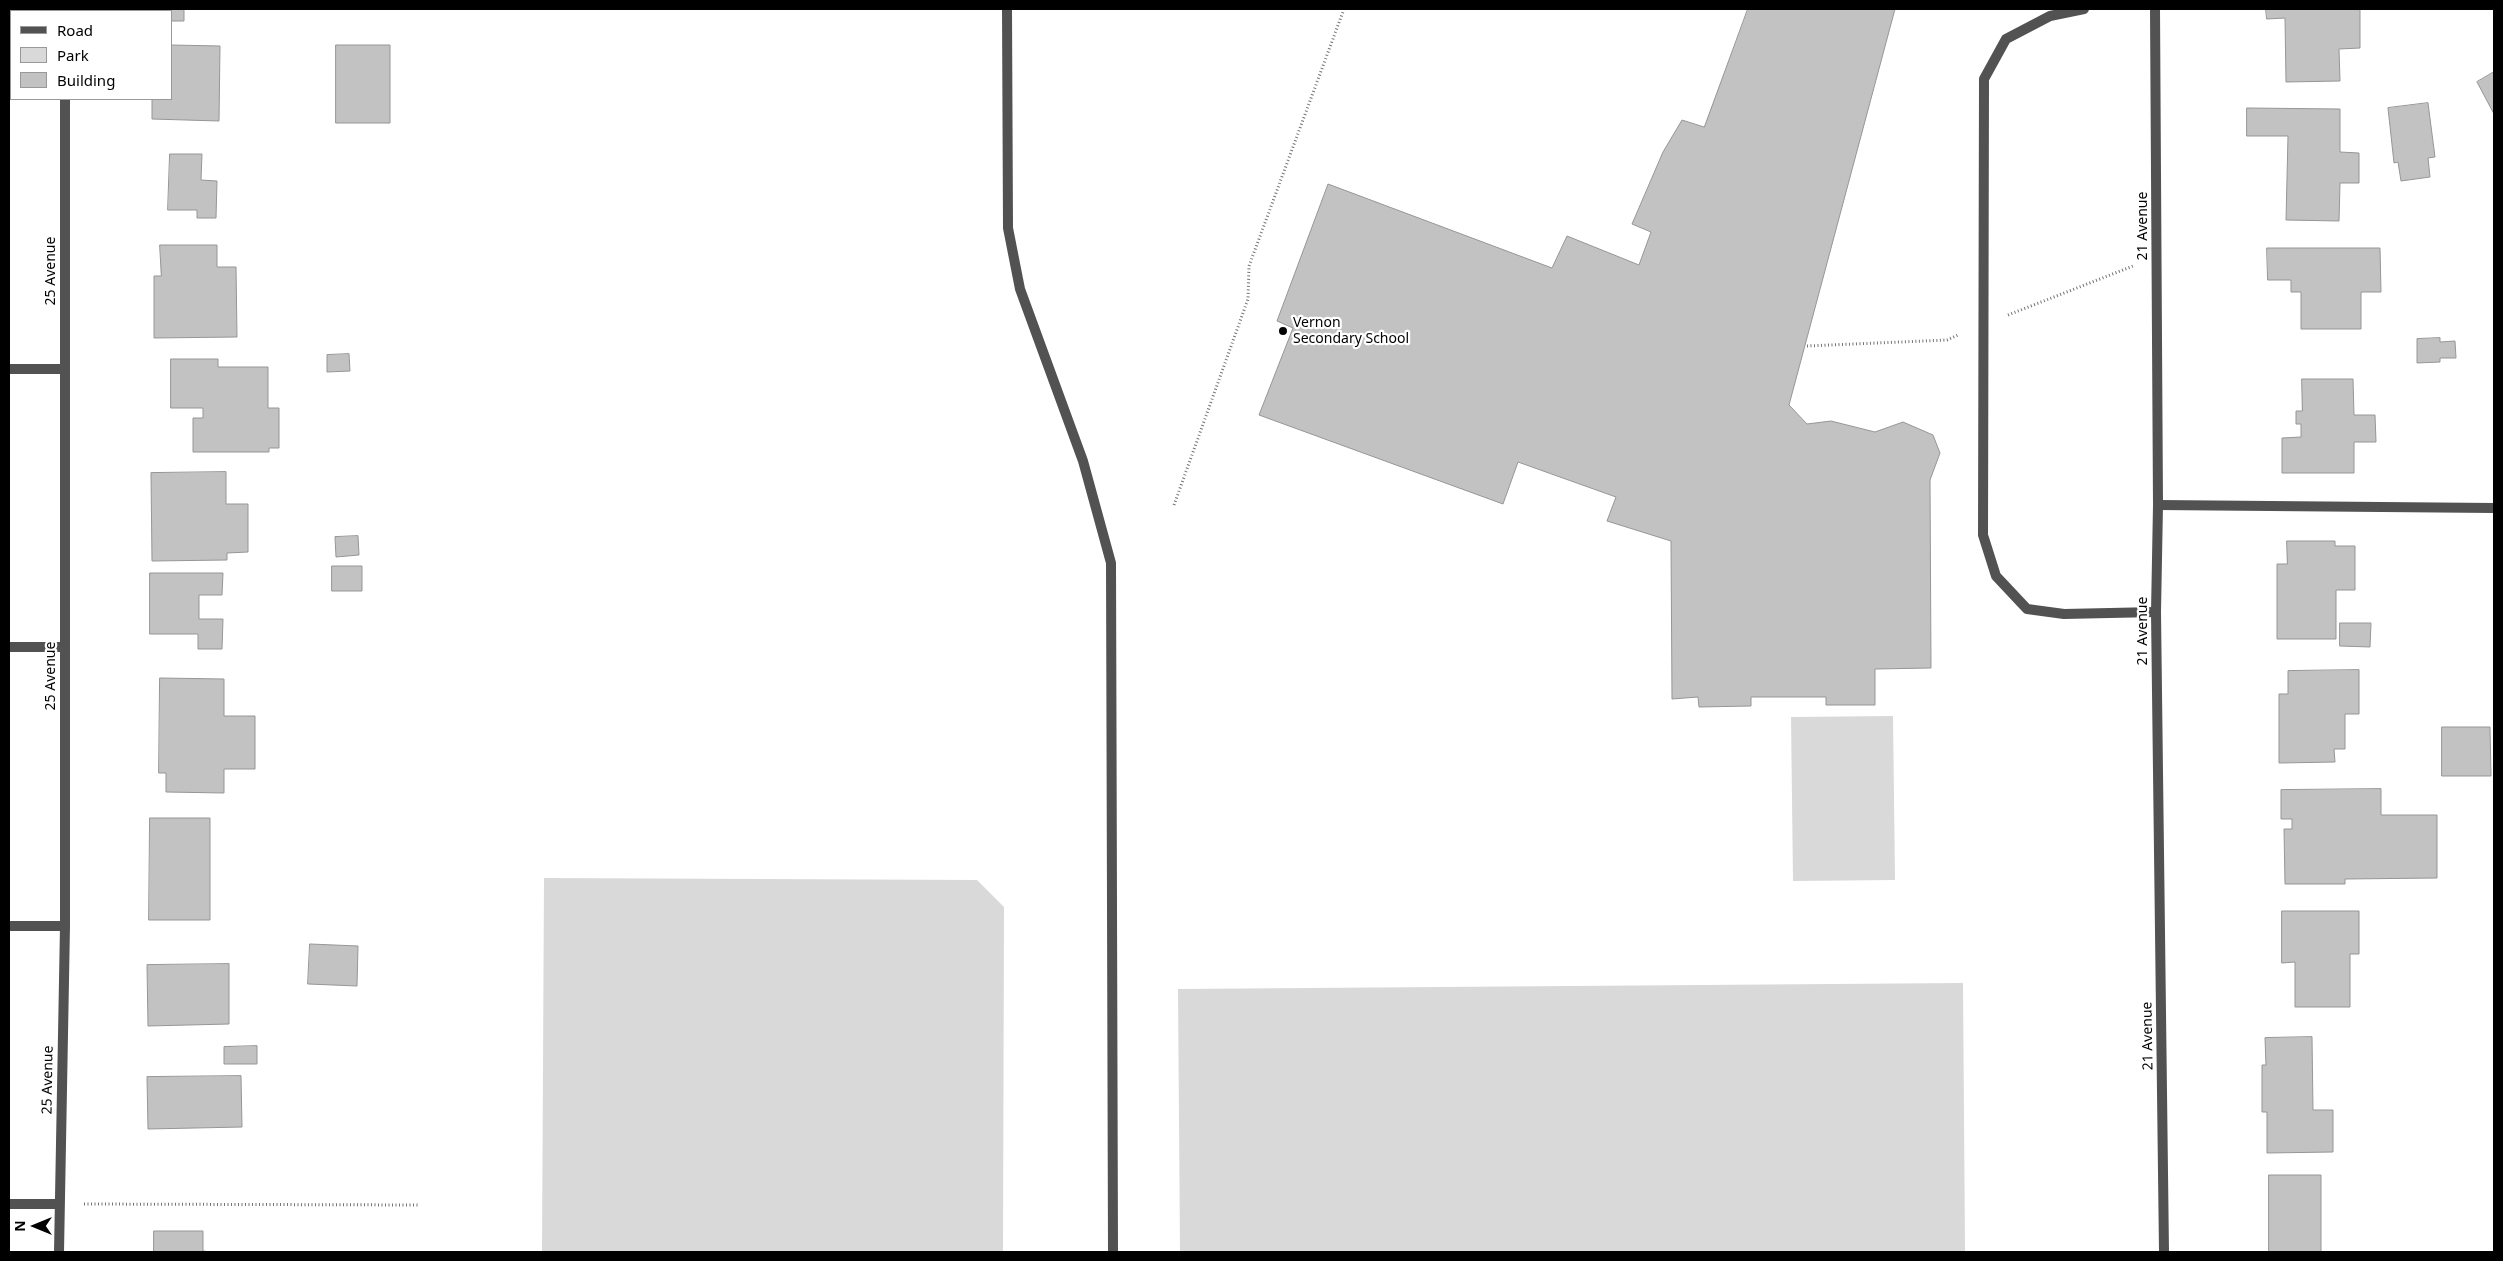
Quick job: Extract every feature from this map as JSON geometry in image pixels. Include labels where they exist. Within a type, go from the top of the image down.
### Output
[{"type":"street","points":[[1007,9],[1008,228],[1020,289],[1083,461],[1110,563],[1113,1252]]},
{"type":"street","points":[[2084,9],[2050,16],[2006,39],[1984,79],[1983,534],[1996,576],[2027,609],[2064,614],[2156,612]]},
{"type":"street","name":"21 Avenue","points":[[2155,9],[2158,505],[2156,612],[2164,1252]]},
{"type":"street","name":"25 Avenue","points":[[59,1252],[65,926],[65,100]]},
{"type":"street","points":[[9,368],[65,369]]},
{"type":"street","points":[[2158,505],[2494,508]]},
{"type":"street","points":[[9,647],[65,647]]},
{"type":"street","points":[[9,926],[65,926]]},
{"type":"street","points":[[9,1204],[59,1204]]},
{"type":"path","points":[[1174,505],[1248,299],[1249,266],[1344,9]]},
{"type":"path","points":[[59,1204],[418,1205]]},
{"type":"green space","points":[[1893,716],[1895,880],[1793,881],[1791,717]]},
{"type":"green space","points":[[544,878],[977,880],[1004,907],[1003,1252],[542,1252]]},
{"type":"green space","points":[[1963,983],[1965,1252],[1180,1252],[1178,989]]},
{"type":"building","points":[[184,9],[184,21],[172,21],[172,10],[152,10]]},
{"type":"building","name":"Vernon Secondary School","points":[[1748,9],[1895,9],[1789,405],[1807,424],[1831,421],[1875,432],[1903,422],[1933,435],[1940,453],[1930,480],[1931,668],[1875,669],[1875,705],[1826,705],[1826,697],[1751,697],[1751,706],[1699,707],[1698,697],[1672,699],[1671,541],[1607,521],[1616,497],[1518,462],[1503,504],[1259,415],[1293,328],[1277,321],[1328,184],[1552,268],[1567,236],[1639,265],[1651,232],[1632,224],[1663,152],[1682,120],[1704,127]]},
{"type":"building","points":[[2266,9],[2360,9],[2360,48],[2339,49],[2340,81],[2286,82],[2285,18],[2267,19]]},
{"type":"building","points":[[172,45],[220,46],[219,121],[152,119],[152,100],[172,100]]},
{"type":"building","points":[[336,45],[390,45],[390,123],[336,123]]},
{"type":"building","points":[[2494,72],[2494,114],[2477,82]]},
{"type":"building","points":[[2428,103],[2435,157],[2428,158],[2430,177],[2401,181],[2398,162],[2394,163],[2388,108]]},
{"type":"building","points":[[2247,108],[2340,109],[2340,152],[2359,153],[2359,183],[2340,183],[2339,221],[2286,220],[2288,136],[2247,136]]},
{"type":"building","points":[[170,154],[202,154],[201,180],[217,181],[216,218],[197,218],[197,210],[168,210]]},
{"type":"building","points":[[160,245],[217,245],[217,267],[236,267],[237,337],[154,338],[154,276],[161,276]]},
{"type":"building","points":[[2267,248],[2380,248],[2381,292],[2361,292],[2361,329],[2301,329],[2301,292],[2291,292],[2291,280],[2268,280]]},
{"type":"building","points":[[2440,338],[2440,342],[2455,341],[2456,358],[2440,358],[2440,362],[2417,363],[2417,339]]},
{"type":"building","points":[[349,354],[350,371],[327,372],[327,355]]},
{"type":"building","points":[[171,359],[218,359],[218,367],[268,367],[268,408],[279,408],[279,448],[269,448],[269,452],[193,452],[193,418],[203,418],[203,408],[171,408]]},
{"type":"building","points":[[2302,379],[2353,379],[2354,415],[2375,415],[2376,442],[2354,442],[2354,473],[2282,473],[2282,438],[2301,437],[2301,424],[2296,424],[2296,411],[2302,411]]},
{"type":"building","points":[[226,472],[226,504],[248,504],[248,552],[227,553],[227,560],[152,561],[151,473]]},
{"type":"building","points":[[358,536],[359,555],[336,557],[335,537]]},
{"type":"building","points":[[2287,541],[2335,541],[2335,546],[2355,546],[2355,590],[2336,590],[2336,639],[2277,639],[2277,564],[2287,564]]},
{"type":"building","points":[[332,566],[362,566],[362,591],[332,591]]},
{"type":"building","points":[[150,573],[223,573],[222,595],[199,595],[199,619],[223,619],[222,649],[198,649],[198,634],[150,634]]},
{"type":"building","points":[[2340,623],[2371,623],[2370,647],[2340,646]]},
{"type":"building","points":[[2359,670],[2359,714],[2345,714],[2345,749],[2334,749],[2335,762],[2279,763],[2279,694],[2288,694],[2288,671]]},
{"type":"building","points":[[160,678],[224,679],[224,716],[255,716],[255,769],[224,769],[224,793],[166,792],[166,773],[159,773]]},
{"type":"building","points":[[2442,727],[2490,727],[2491,776],[2442,776]]},
{"type":"building","points":[[2381,789],[2381,815],[2437,815],[2437,878],[2345,879],[2345,884],[2285,884],[2284,829],[2292,829],[2292,819],[2281,819],[2281,790]]},
{"type":"building","points":[[150,818],[210,818],[210,920],[149,920]]},
{"type":"building","points":[[2282,911],[2359,911],[2359,954],[2350,954],[2350,1007],[2295,1007],[2295,962],[2282,963]]},
{"type":"building","points":[[310,944],[358,946],[357,986],[308,984]]},
{"type":"building","points":[[229,964],[229,1024],[148,1026],[147,965]]},
{"type":"building","points":[[2312,1037],[2313,1110],[2333,1110],[2333,1152],[2267,1153],[2267,1112],[2262,1112],[2262,1065],[2266,1065],[2265,1038]]},
{"type":"building","points":[[257,1046],[257,1064],[224,1064],[224,1047]]},
{"type":"building","points":[[241,1076],[242,1127],[148,1129],[147,1077]]},
{"type":"building","points":[[2269,1175],[2321,1175],[2321,1252],[2269,1252]]},
{"type":"building","points":[[154,1231],[203,1231],[203,1251],[211,1252],[154,1252]]},
{"type":"place","name":"Vernon Secondary School","points":[[1283,331]]}]
